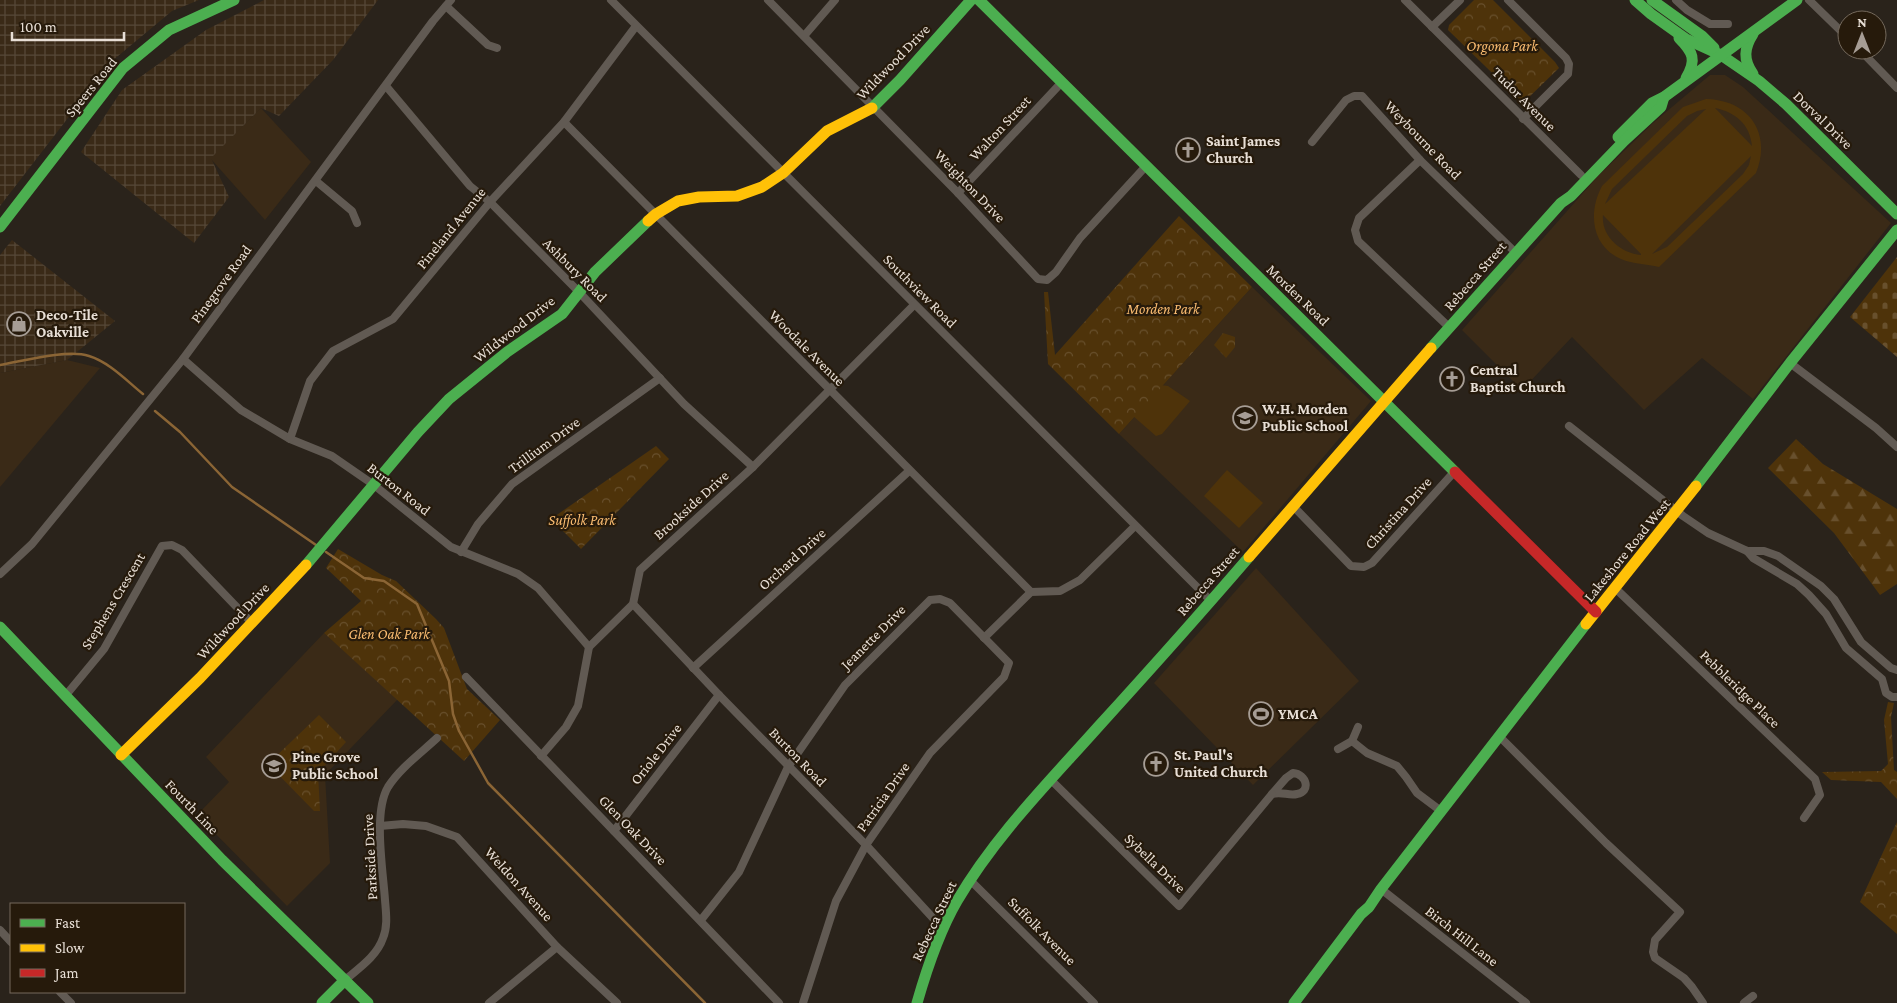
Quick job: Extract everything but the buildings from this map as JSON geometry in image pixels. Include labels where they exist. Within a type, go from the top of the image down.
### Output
[{"type":"main road","name":"Speers Road","points":[[0,227],[123,68],[169,30],[234,0]]},
{"type":"main road","name":"Wildwood Drive","points":[[121,755],[200,678],[308,563],[418,432],[449,400],[507,352],[562,314],[595,272],[656,214],[678,201],[699,197],[738,196],[762,187],[783,174],[827,131],[873,108],[971,0]]},
{"type":"main road","name":"Morden Road","points":[[979,0],[1384,400],[1515,534],[1596,612]]},
{"type":"main road","name":"Dorval Drive","points":[[1635,0],[1669,28],[1686,39],[1721,55],[1759,81],[1786,104],[1897,214]]},
{"type":"main road","name":"Dorval Drive","points":[[1652,0],[1702,36],[1721,55]]},
{"type":"main road","name":"Rebecca Street","points":[[916,1003],[928,964],[943,929],[970,880],[1015,820],[1211,600],[1384,400],[1561,202],[1566,192],[1652,103],[1681,85],[1797,0]]},
{"type":"main road","points":[[1669,28],[1692,52],[1691,68],[1681,85]]},
{"type":"main road","points":[[1758,28],[1746,46],[1744,54],[1748,68],[1759,81]]},
{"type":"main road","name":"Rebecca Street","points":[[1561,202],[1571,196],[1624,141],[1661,107],[1664,97]]},
{"type":"main road","name":"Lakeshore Road West","points":[[1294,1003],[1499,736],[1678,511],[1790,363],[1897,230]]},
{"type":"main road","name":"Fourth Line","points":[[0,628],[222,860],[368,1003]]},
{"type":"main road","points":[[322,1003],[345,980]]},
{"type":"street","name":"Southview Road","points":[[611,0],[914,306],[1134,526],[1211,600]]},
{"type":"street","name":"Weighton Drive","points":[[768,0],[958,193],[1038,279],[1047,280],[1056,272],[1080,238],[1146,166]]},
{"type":"street","points":[[804,36],[836,0]]},
{"type":"street","name":"Tudor Avenue","points":[[1405,0],[1581,176]]},
{"type":"street","points":[[1432,27],[1460,0]]},
{"type":"street","points":[[1508,0],[1566,58],[1569,64],[1568,74],[1524,118]]},
{"type":"street","points":[[1676,0],[1687,10],[1710,24],[1728,24]]},
{"type":"street","points":[[1809,0],[1837,27]]},
{"type":"street","points":[[449,3],[488,45],[497,48]]},
{"type":"street","name":"Pinegrove Road","points":[[0,574],[32,544],[183,360],[433,20],[449,3]]},
{"type":"street","name":"Pineland Avenue","points":[[290,439],[310,381],[334,351],[393,319],[490,202],[564,122],[636,26]]},
{"type":"street","points":[[1870,60],[1897,88]]},
{"type":"street","name":"Walton Street","points":[[958,193],[1062,82]]},
{"type":"street","name":"Ashbury Road","points":[[386,86],[470,186],[490,202],[579,292],[684,404],[753,467]]},
{"type":"street","name":"Weybourne Road","points":[[1312,142],[1346,100],[1354,96],[1362,96],[1420,160],[1516,253]]},
{"type":"street","name":"Woodale Avenue","points":[[564,122],[1031,592]]},
{"type":"street","points":[[1420,160],[1359,218],[1355,230],[1358,241],[1450,328]]},
{"type":"street","points":[[316,181],[352,211],[357,223]]},
{"type":"street","name":"Brookside Drive","points":[[633,604],[640,570],[753,467],[914,306]]},
{"type":"street","name":"Burton Road","points":[[183,360],[241,410],[290,439],[332,456],[374,485],[451,547],[518,574],[531,583],[538,588],[589,647]]},
{"type":"street","points":[[1790,363],[1876,428],[1897,447]]},
{"type":"street","name":"Trillium Drive","points":[[462,552],[478,524],[512,484],[660,378]]},
{"type":"street","points":[[1569,426],[1708,533],[1747,550],[1764,551],[1778,556],[1805,574],[1834,598],[1845,619],[1861,642],[1894,669],[1882,679]]},
{"type":"street","name":"Orchard Drive","points":[[693,668],[909,471]]},
{"type":"street","name":"Christina Drive","points":[[1293,506],[1351,566],[1364,567],[1372,563],[1455,471]]},
{"type":"street","points":[[984,638],[1031,592],[1060,591],[1080,580],[1134,526]]},
{"type":"street","name":"Stephens Crescent","points":[[66,695],[104,648],[162,546],[172,545],[182,550],[252,623]]},
{"type":"street","points":[[1747,550],[1760,563],[1798,584],[1819,605],[1846,648],[1882,679],[1886,693],[1892,697],[1897,697]]},
{"type":"street","points":[[1798,584],[1805,574]]},
{"type":"street","name":"Pebbleridge Place","points":[[1615,588],[1815,779],[1820,795],[1804,818]]},
{"type":"street","name":"Jeanette Drive","points":[[702,920],[739,872],[788,767],[845,685],[930,600],[940,599],[950,603],[984,638]]},
{"type":"street","points":[[541,756],[566,727],[578,706],[589,647],[633,604]]},
{"type":"street","name":"Burton Road","points":[[633,604],[788,767],[866,845],[943,929]]},
{"type":"street","points":[[1833,625],[1845,619]]},
{"type":"street","name":"Patricia Drive","points":[[803,1003],[836,902],[866,845],[930,753],[1004,677],[1009,663],[984,638]]},
{"type":"street","name":"Glen Oak Drive","points":[[466,677],[510,720],[541,756],[702,920],[779,1003]]},
{"type":"street","name":"Oriole Drive","points":[[614,831],[719,695]]},
{"type":"street","points":[[1338,749],[1352,740],[1358,727]]},
{"type":"street","points":[[1499,736],[1606,843],[1680,912],[1655,940],[1653,952],[1656,958],[1684,978],[1703,1003]]},
{"type":"street","name":"Parkside Drive","points":[[345,980],[375,953],[384,938],[387,921],[380,826],[381,806],[388,787],[437,738]]},
{"type":"street","points":[[1352,740],[1367,753],[1397,766],[1417,793],[1441,811]]},
{"type":"street","name":"Sybella Drive","points":[[1051,780],[1179,906],[1272,794]]},
{"type":"street","name":"Weldon Avenue","points":[[380,826],[403,824],[426,826],[457,837],[557,947],[617,1003]]},
{"type":"street","name":"Suffolk Avenue","points":[[970,880],[1094,1003]]},
{"type":"street","name":"Birch Hill Lane","points":[[1381,889],[1526,1003]]},
{"type":"street","points":[[0,930],[10,941]]},
{"type":"street","points":[[489,1003],[557,947]]},
{"type":"street","points":[[61,993],[71,1003]]},
{"type":"street","points":[[1744,1003],[1753,996]]},
{"type":"shaded area","points":[[0,0],[199,0],[172,11],[112,61],[0,206]]},
{"type":"shaded area","points":[[264,0],[378,0],[333,60],[279,116],[261,108],[211,158],[229,197],[194,243],[81,152],[122,90],[206,30]]},
{"type":"shaded area","points":[[1710,75],[1725,75],[1743,87],[1891,223],[1753,399],[1702,358],[1644,410],[1572,337],[1522,390],[1462,330],[1598,176],[1653,123]]},
{"type":"shaded area","points":[[261,108],[311,162],[265,220],[210,158]]},
{"type":"shaded area","points":[[12,240],[115,321],[67,360],[0,373],[0,255]]},
{"type":"shaded area","name":"W.H. Morden Public School","points":[[1252,287],[1371,401],[1243,552],[1119,434]]},
{"type":"shaded area","points":[[67,360],[100,368],[0,487],[0,373]]},
{"type":"shaded area","points":[[1256,568],[1359,681],[1253,785],[1154,683]]},
{"type":"shaded area","name":"Pine Grove Public School","points":[[324,633],[398,699],[325,775],[330,863],[287,906],[197,815],[229,782],[206,757]]},
{"type":"green space","name":"Orgona Park","points":[[1474,0],[1493,0],[1559,68],[1523,103],[1448,30],[1449,25]]},
{"type":"green space","points":[[1706,99],[1734,105],[1745,112],[1759,132],[1761,145],[1756,173],[1659,267],[1621,259],[1603,246],[1595,227],[1595,207],[1602,186],[1683,107]],"holes":[[[1715,108],[1735,116],[1745,125],[1751,138],[1752,146]],[[1706,109],[1605,204],[1612,189],[1687,116]],[[1751,156],[1749,165],[1743,174],[1667,247],[1652,254]],[[1603,215],[1641,255],[1626,251],[1613,242],[1603,223]]]},
{"type":"green space","name":"Morden Park","points":[[1179,216],[1252,287],[1119,434],[1048,364],[1044,292],[1048,292],[1055,355]]},
{"type":"green space","points":[[1897,257],[1897,357],[1850,317]]},
{"type":"green space","points":[[1223,333],[1235,337],[1235,347],[1226,358],[1214,345]]},
{"type":"green space","points":[[1153,384],[1168,386],[1190,401],[1162,434],[1156,436],[1125,409]]},
{"type":"green space","points":[[1796,439],[1823,464],[1897,509],[1897,584],[1880,595],[1834,533],[1768,468]]},
{"type":"green space","name":"Suffolk Park","points":[[656,446],[669,459],[581,549],[551,519]]},
{"type":"green space","points":[[1227,470],[1263,503],[1239,528],[1204,496]]},
{"type":"green space","name":"Glen Oak Park","points":[[338,549],[382,575],[396,581],[436,619],[444,628],[467,689],[500,720],[464,761],[324,633],[361,601],[326,568]]},
{"type":"green space","points":[[1888,702],[1894,703],[1891,717],[1894,770],[1897,772],[1897,799],[1881,782],[1831,780],[1822,772],[1881,771],[1888,764],[1884,720]]},
{"type":"green space","points":[[319,715],[346,742],[318,773],[320,811],[314,811],[268,764]]},
{"type":"green space","points":[[1897,822],[1897,934],[1860,902]]},
{"type":"waterway","points":[[0,365],[57,355],[80,354],[89,356],[111,367],[143,394]]},
{"type":"waterway","points":[[155,411],[180,432],[232,487],[316,545]]},
{"type":"waterway","points":[[326,552],[364,578],[384,581],[417,604],[449,681],[453,714],[459,731],[488,783],[705,1003]]},
{"type":"traffic: fast","points":[[0,227],[123,68],[169,30],[234,0]]},
{"type":"traffic: fast","points":[[872,108],[900,80],[971,0]]},
{"type":"traffic: fast","points":[[979,0],[1455,472]]},
{"type":"traffic: fast","points":[[1635,0],[1686,39],[1721,55],[1759,81],[1786,104],[1897,214]]},
{"type":"traffic: fast","points":[[1652,0],[1702,36],[1714,48]]},
{"type":"traffic: fast","points":[[1618,137],[1652,103],[1664,97],[1797,0]]},
{"type":"traffic: fast","points":[[1753,34],[1746,49],[1746,59],[1753,74]]},
{"type":"traffic: fast","points":[[1679,38],[1692,56],[1692,66],[1686,78]]},
{"type":"traffic: fast","points":[[1431,348],[1561,203],[1571,196],[1624,141],[1661,107],[1664,97]]},
{"type":"traffic: fast","points":[[306,565],[418,432],[449,399],[507,352],[562,314],[595,272],[648,221]]},
{"type":"traffic: fast","points":[[1696,486],[1790,363],[1897,230]]},
{"type":"traffic: fast","points":[[917,1003],[929,964],[945,925],[957,901],[988,854],[1042,789],[1249,557]]},
{"type":"traffic: fast","points":[[1294,1003],[1586,624]]},
{"type":"traffic: fast","points":[[0,627],[222,860],[368,1003]]},
{"type":"traffic: fast","points":[[322,1003],[345,980]]},
{"type":"traffic: slow","points":[[648,221],[678,201],[699,197],[737,196],[762,187],[783,173],[827,131],[872,108]]},
{"type":"traffic: slow","points":[[1249,557],[1431,348]]},
{"type":"traffic: slow","points":[[1586,624],[1696,486]]},
{"type":"traffic: slow","points":[[121,755],[200,678],[306,565]]},
{"type":"traffic: jam","points":[[1455,472],[1596,612]]},
{"type":"place","name":"Saint James Church","points":[[1188,150]]},
{"type":"place","name":"Deco-Tile Oakville","points":[[19,324]]},
{"type":"place","name":"Central Baptist Church","points":[[1452,379]]},
{"type":"place","name":"W.H. Morden Public School","points":[[1245,418]]},
{"type":"place","name":"YMCA","points":[[1261,714]]},
{"type":"place","name":"St. Paul's United Church","points":[[1156,764]]},
{"type":"place","name":"Pine Grove Public School","points":[[274,766]]}]
